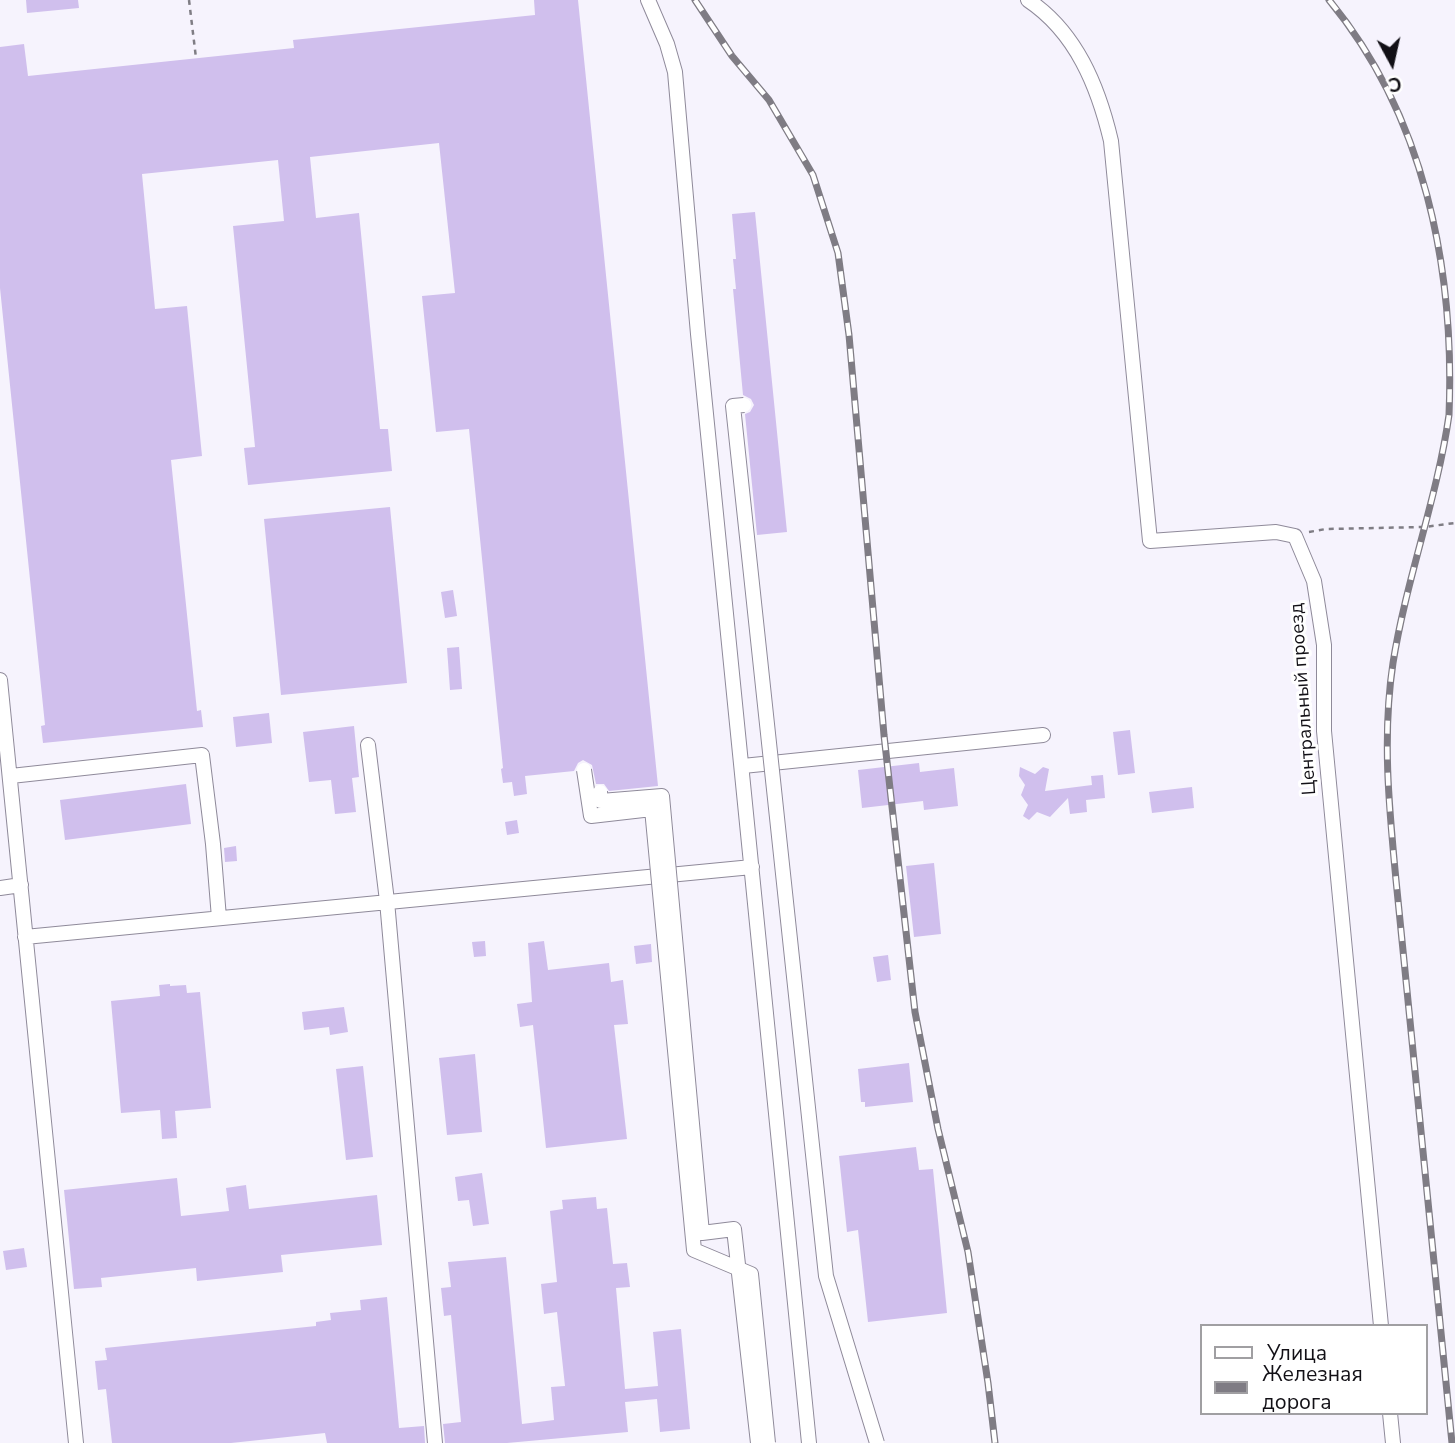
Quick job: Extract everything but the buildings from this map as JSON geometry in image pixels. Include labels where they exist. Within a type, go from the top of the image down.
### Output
[{"type":"street","points":[[648,0],[667,44],[674,72],[809,1443]]},
{"type":"street","points":[[1028,0],[1067,35],[1093,81],[1111,141],[1150,541],[1276,532],[1295,536]]},
{"type":"street","points":[[744,404],[733,406],[748,492],[826,1276],[877,1443]]},
{"type":"street","name":"Центральный проезд","points":[[1295,536],[1314,582],[1324,645],[1324,731],[1381,1324]]},
{"type":"street","points":[[0,680],[76,1443]]},
{"type":"street","points":[[743,766],[1042,735]]},
{"type":"street","points":[[368,744],[387,901],[435,1443]]},
{"type":"street","points":[[11,776],[202,755],[219,918]]},
{"type":"street","points":[[584,770],[591,816],[652,810],[694,1250],[751,1274],[768,1443]]},
{"type":"street","points":[[600,792],[601,801],[663,796],[702,1233],[734,1229],[758,1443]]},
{"type":"street","points":[[25,937],[752,867]]},
{"type":"street","points":[[0,888],[21,885]]},
{"type":"street","points":[[1390,1415],[1393,1443]]},
{"type":"path","points":[[189,0],[196,58]]},
{"type":"path","points":[[1295,536],[1326,528],[1424,527],[1455,523]]},
{"type":"railway","points":[[695,0],[732,56],[769,100],[813,175],[838,253],[849,335],[884,735],[915,1012],[938,1129],[968,1252],[995,1443]]},
{"type":"railway","points":[[1329,0],[1362,45],[1389,93],[1410,143],[1427,195],[1439,249],[1446,304],[1449,415],[1437,478],[1393,663],[1387,744],[1393,853],[1452,1443]]}]
